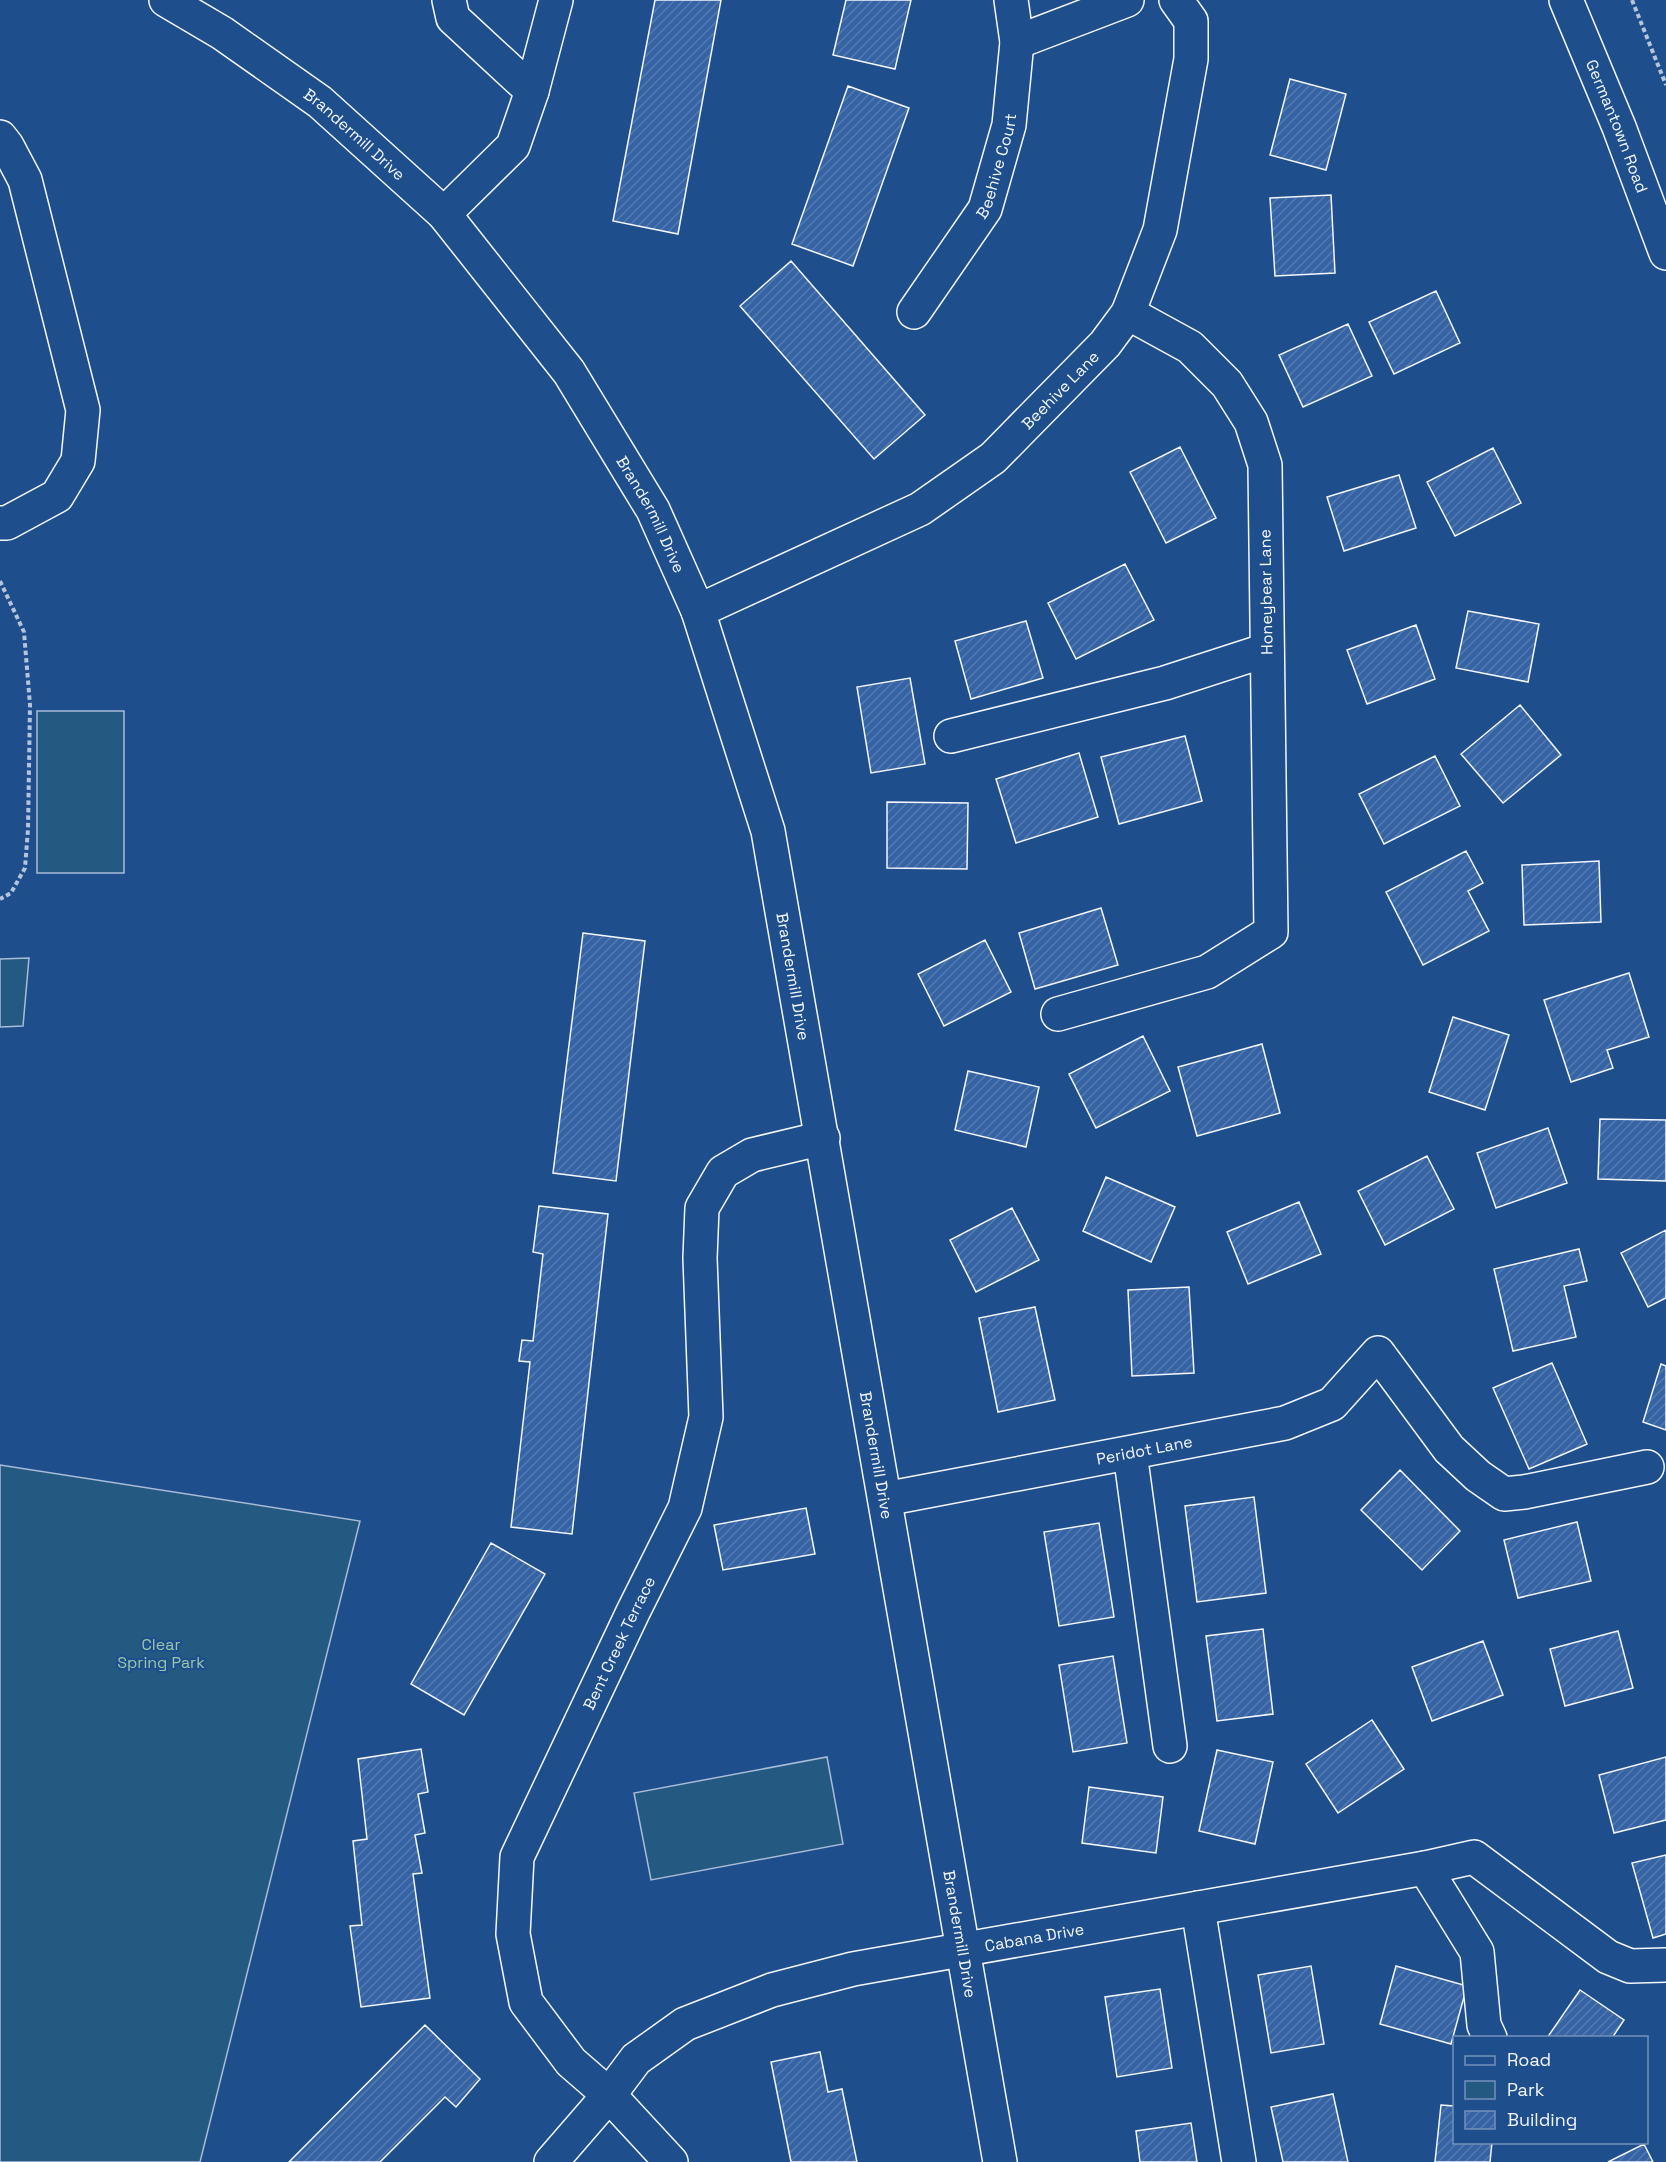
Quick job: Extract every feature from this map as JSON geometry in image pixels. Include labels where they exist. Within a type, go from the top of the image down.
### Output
[{"type":"street","name":"Brandermill Drive","points":[[166,0],[222,33],[320,102],[444,214],[569,372],[653,510],[698,610],[768,831],[1000,2162]]},
{"type":"street","points":[[449,0],[453,18],[532,91]]},
{"type":"street","points":[[444,214],[513,146],[532,91],[556,0]]},
{"type":"street","name":"Beehive Court","points":[[914,312],[985,209],[1009,124],[1017,42],[1011,0]]},
{"type":"street","points":[[1017,42],[1128,0]]},
{"type":"street","name":"Beehive Lane","points":[[698,610],[920,509],[993,458],[1098,352],[1128,313],[1160,230],[1191,59],[1191,21],[1176,0]]},
{"type":"street","name":"Germantown Road","points":[[1566,0],[1619,127],[1666,253]]},
{"type":"street","points":[[0,137],[25,180],[83,410],[78,460],[57,496],[7,523],[0,523]]},
{"type":"street","name":"Honeybear Lane","points":[[1058,1014],[1207,972],[1271,932],[1265,465],[1251,422],[1227,384],[1190,347],[1128,313]]},
{"type":"street","points":[[951,736],[1165,682],[1267,650]]},
{"type":"street","name":"Bent Creek Terrace","points":[[671,2162],[609,2095],[572,2062],[526,2002],[513,1934],[517,1857],[685,1508],[706,1417],[700,1258],[702,1208],[723,1172],[752,1155],[823,1138]]},
{"type":"street","name":"Peridot Lane","points":[[885,1499],[1285,1423],[1332,1404],[1378,1353],[1449,1449],[1478,1476],[1504,1494],[1647,1467]]},
{"type":"street","points":[[1130,1453],[1170,1746]]},
{"type":"street","name":"Cabana Drive","points":[[551,2162],[609,2095],[636,2059],[685,2024],[772,1990],[853,1970],[1425,1868],[1474,1857],[1608,1957],[1630,1966],[1666,1965]]},
{"type":"street","points":[[1425,1868],[1477,1952],[1485,2025],[1490,2036]]},
{"type":"street","points":[[1198,1908],[1239,2162]]},
{"type":"path","points":[[1632,0],[1666,85]]},
{"type":"path","points":[[0,581],[24,632],[30,705],[28,829],[25,868],[11,893],[0,899]]},
{"type":"green space","points":[[37,711],[124,711],[124,873],[37,873]]},
{"type":"green space","points":[[29,958],[23,1026],[0,1027],[0,959]]},
{"type":"green space","name":"Clear Spring Park","points":[[0,1465],[360,1521],[200,2162],[0,2162]]},
{"type":"green space","points":[[827,1757],[843,1844],[651,1880],[634,1793]]},
{"type":"building","points":[[655,0],[721,0],[678,234],[613,221]]},
{"type":"building","points":[[846,0],[911,0],[895,69],[833,55]]},
{"type":"building","points":[[1290,79],[1346,94],[1326,170],[1270,155]]},
{"type":"building","points":[[848,86],[909,108],[853,266],[792,244]]},
{"type":"building","points":[[1331,195],[1335,273],[1275,276],[1270,198]]},
{"type":"building","points":[[791,261],[925,415],[874,459],[740,306]]},
{"type":"building","points":[[1436,291],[1460,343],[1394,374],[1369,322]]},
{"type":"building","points":[[1348,324],[1372,376],[1303,407],[1279,355]]},
{"type":"building","points":[[1180,447],[1216,518],[1166,543],[1130,472]]},
{"type":"building","points":[[1493,448],[1521,503],[1455,536],[1427,482]]},
{"type":"building","points":[[1399,475],[1416,528],[1344,551],[1327,497]]},
{"type":"building","points":[[1125,564],[1154,620],[1076,659],[1048,603]]},
{"type":"building","points":[[1468,611],[1539,624],[1528,682],[1456,668]]},
{"type":"building","points":[[1026,621],[1043,678],[971,699],[955,641]]},
{"type":"building","points":[[1416,625],[1435,679],[1367,704],[1347,650]]},
{"type":"building","points":[[910,678],[925,764],[871,773],[857,687]]},
{"type":"building","points":[[1520,705],[1561,755],[1503,803],[1461,754]]},
{"type":"building","points":[[1185,736],[1202,801],[1119,824],[1101,757]]},
{"type":"building","points":[[1079,753],[1098,817],[1016,843],[996,779]]},
{"type":"building","points":[[1435,756],[1460,806],[1384,844],[1359,794]]},
{"type":"building","points":[[887,802],[968,803],[967,869],[887,868]]},
{"type":"building","points":[[1466,851],[1483,883],[1468,891],[1489,931],[1423,965],[1386,892]]},
{"type":"building","points":[[1599,861],[1601,922],[1524,925],[1522,865]]},
{"type":"building","points":[[1101,908],[1118,965],[1035,989],[1019,933]]},
{"type":"building","points":[[583,933],[645,941],[616,1181],[553,1173]]},
{"type":"building","points":[[985,940],[1011,992],[944,1026],[918,974]]},
{"type":"building","points":[[1629,973],[1649,1037],[1607,1050],[1613,1068],[1571,1082],[1544,1000]]},
{"type":"building","points":[[1453,1017],[1509,1035],[1485,1110],[1429,1092]]},
{"type":"building","points":[[1143,1036],[1170,1091],[1096,1128],[1069,1074]]},
{"type":"building","points":[[1262,1044],[1280,1113],[1197,1136],[1178,1067]]},
{"type":"building","points":[[968,1071],[1039,1087],[1026,1147],[955,1130]]},
{"type":"building","points":[[1600,1119],[1666,1120],[1666,1181],[1598,1179]]},
{"type":"building","points":[[1548,1128],[1567,1183],[1496,1208],[1477,1153]]},
{"type":"building","points":[[1427,1156],[1454,1209],[1385,1245],[1358,1191]]},
{"type":"building","points":[[1106,1177],[1175,1207],[1151,1262],[1083,1231]]},
{"type":"building","points":[[1299,1202],[1321,1254],[1248,1284],[1227,1232]]},
{"type":"building","points":[[539,1206],[608,1214],[572,1534],[511,1527],[530,1362],[519,1361],[522,1340],[533,1341],[543,1254],[533,1252]]},
{"type":"building","points":[[1012,1208],[1039,1260],[976,1292],[950,1240]]},
{"type":"building","points":[[1666,1230],[1666,1298],[1648,1307],[1621,1253]]},
{"type":"building","points":[[1579,1249],[1587,1281],[1564,1286],[1576,1337],[1513,1351],[1494,1269]]},
{"type":"building","points":[[1189,1287],[1194,1373],[1132,1376],[1128,1290]]},
{"type":"building","points":[[1035,1307],[1055,1400],[998,1412],[979,1318]]},
{"type":"building","points":[[1552,1363],[1587,1444],[1529,1469],[1493,1388]]},
{"type":"building","points":[[1661,1364],[1666,1366],[1666,1430],[1643,1422]]},
{"type":"building","points":[[1400,1470],[1460,1531],[1422,1570],[1361,1510]]},
{"type":"building","points":[[1254,1497],[1266,1593],[1197,1602],[1185,1506]]},
{"type":"building","points":[[806,1508],[815,1554],[723,1570],[714,1525]]},
{"type":"building","points":[[1577,1522],[1591,1581],[1518,1598],[1504,1540]]},
{"type":"building","points":[[1099,1523],[1114,1617],[1059,1626],[1044,1532]]},
{"type":"building","points":[[491,1543],[545,1574],[464,1715],[411,1684]]},
{"type":"building","points":[[1263,1629],[1273,1714],[1217,1721],[1206,1636]]},
{"type":"building","points":[[1618,1631],[1633,1688],[1565,1706],[1550,1649]]},
{"type":"building","points":[[1483,1641],[1503,1695],[1432,1721],[1412,1667]]},
{"type":"building","points":[[1113,1656],[1127,1743],[1073,1752],[1059,1665]]},
{"type":"building","points":[[1372,1720],[1404,1769],[1338,1813],[1306,1764]]},
{"type":"building","points":[[421,1749],[428,1792],[418,1794],[425,1833],[415,1835],[422,1873],[413,1874],[430,1998],[361,2007],[350,1926],[362,1925],[353,1841],[367,1839],[358,1759]]},
{"type":"building","points":[[1217,1750],[1273,1762],[1255,1844],[1199,1831]]},
{"type":"building","points":[[1666,1757],[1666,1820],[1614,1833],[1599,1775]]},
{"type":"building","points":[[1089,1787],[1163,1797],[1156,1853],[1082,1843]]},
{"type":"building","points":[[1666,1855],[1666,1934],[1653,1938],[1632,1863]]},
{"type":"building","points":[[1311,1966],[1324,2044],[1271,2053],[1258,1975]]},
{"type":"building","points":[[1396,1966],[1467,1986],[1451,2044],[1380,2024]]},
{"type":"building","points":[[1160,1989],[1172,2068],[1117,2077],[1105,1997]]},
{"type":"building","points":[[1580,1990],[1624,2020],[1613,2036],[1548,2036]]},
{"type":"building","points":[[425,2025],[480,2079],[456,2107],[445,2097],[380,2162],[289,2162]]},
{"type":"building","points":[[820,2052],[828,2092],[842,2089],[857,2162],[791,2162],[771,2062]]},
{"type":"building","points":[[1333,2094],[1348,2162],[1283,2162],[1271,2107]]},
{"type":"building","points":[[1441,2105],[1453,2106],[1453,2144],[1492,2144],[1490,2162],[1435,2162]]},
{"type":"building","points":[[1191,2123],[1197,2162],[1140,2162],[1136,2131]]},
{"type":"building","points":[[1644,2144],[1653,2162],[1608,2162]]}]
